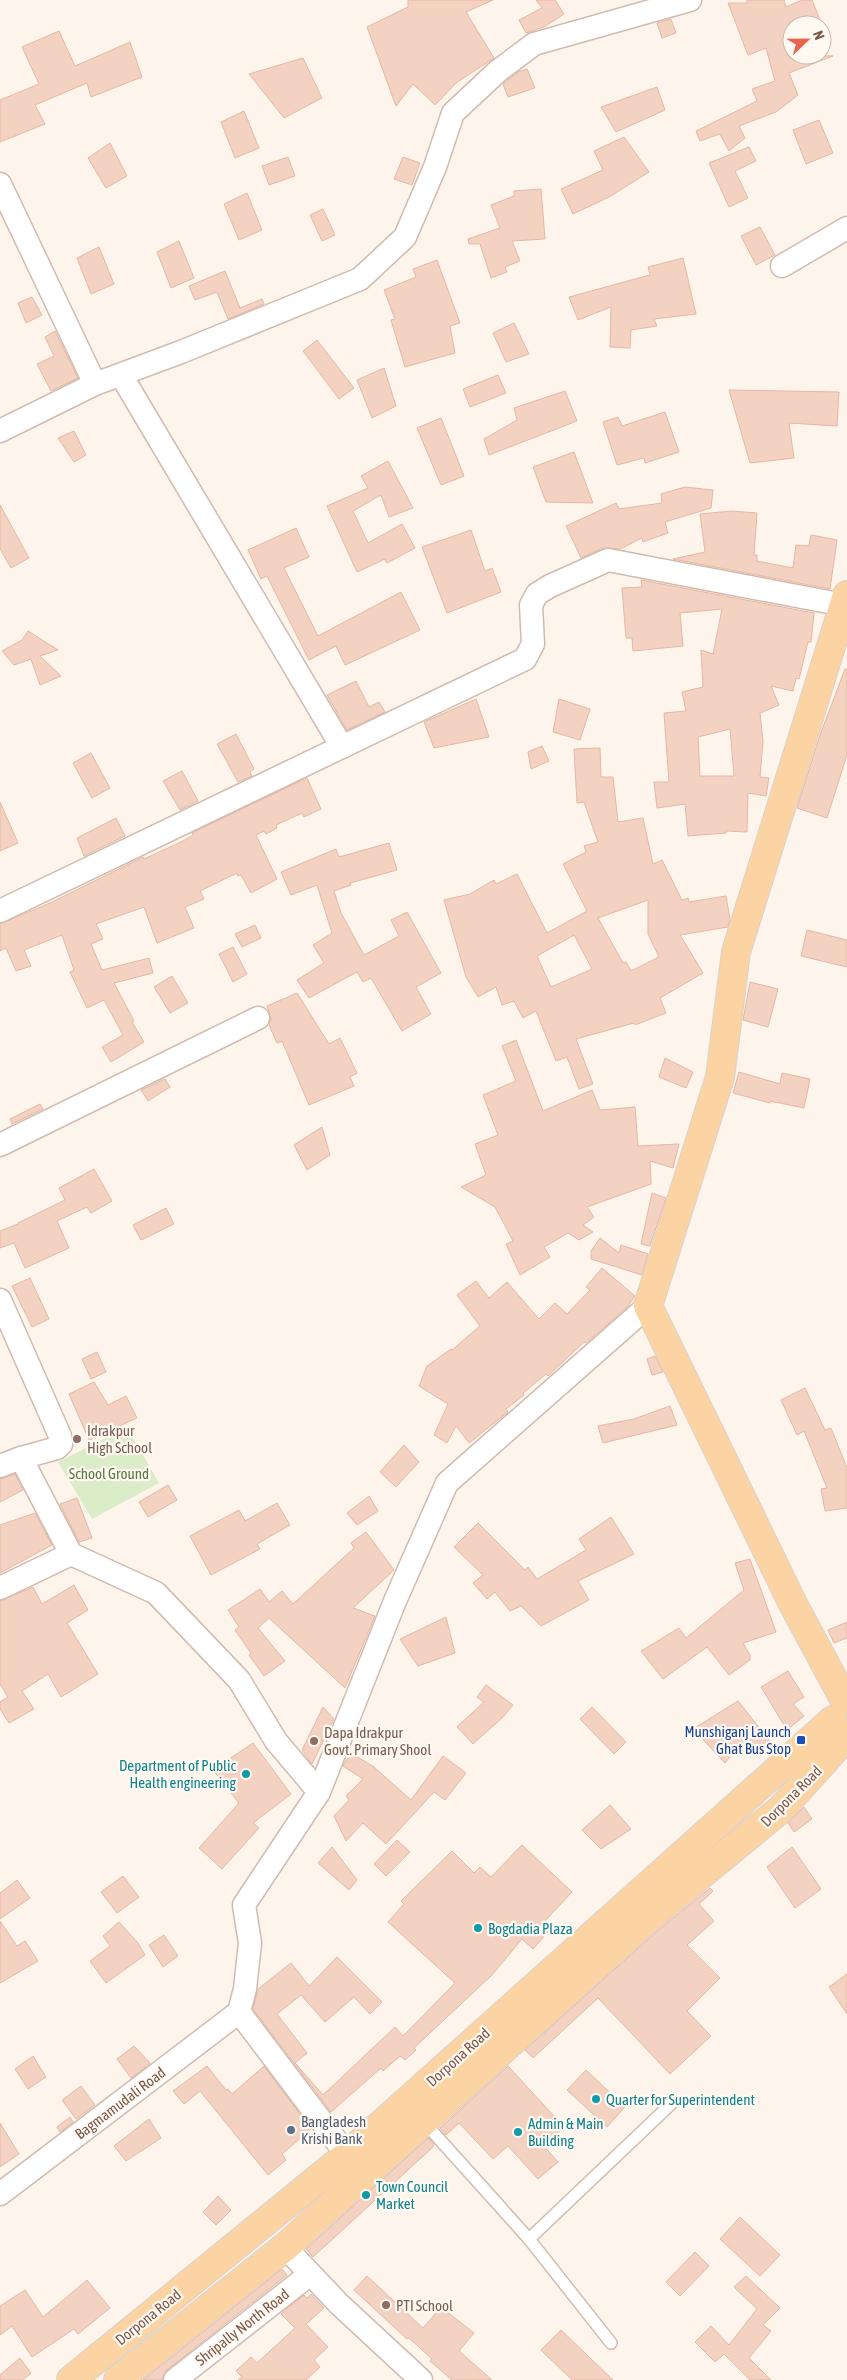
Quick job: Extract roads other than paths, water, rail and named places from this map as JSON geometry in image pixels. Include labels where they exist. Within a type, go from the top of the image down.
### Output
[{"type":"main road","points":[[844,1717],[793,1604],[648,1306],[720,1077],[736,952],[846,600]]},
{"type":"main road","name":"Dorpona Road","points":[[118,2380],[285,2247],[646,1920],[781,1809],[844,1717]]},
{"type":"main road","name":"Dorpona Road","points":[[70,2380],[348,2155],[844,1717]]},
{"type":"street","points":[[0,431],[95,384],[360,279],[405,237],[435,167],[453,113],[498,71],[534,44],[690,0]]},
{"type":"street","points":[[0,184],[95,384]]},
{"type":"street","points":[[782,266],[847,228]]},
{"type":"street","points":[[121,375],[342,747]]},
{"type":"street","points":[[0,912],[525,659],[533,644],[531,605],[537,594],[550,586],[608,560],[846,600]]},
{"type":"street","points":[[0,1145],[258,1018]]},
{"type":"street","points":[[0,1300],[60,1436],[61,1444],[57,1448],[0,1466]]},
{"type":"street","points":[[348,2155],[239,2012],[246,1989],[250,1943],[244,1905],[319,1792],[395,1601],[447,1483],[648,1306]]},
{"type":"street","points":[[21,1458],[71,1554],[156,1593],[239,1680],[276,1741],[319,1792]]},
{"type":"street","points":[[0,1588],[71,1554]]},
{"type":"street","name":"Bagmamudali Road","points":[[0,2194],[239,2012]]},
{"type":"street","points":[[285,2247],[309,2275],[421,2380]]},
{"type":"street","name":"Shripally North Road","points":[[175,2380],[309,2275]]},
{"type":"lane","points":[[529,2239],[671,2104]]},
{"type":"lane","points":[[423,2121],[529,2239],[611,2343]]},
{"type":"place","name":"Idrakpur High School","points":[[77,1439]]},
{"type":"place","name":"Munshiganj Launch Ghat Bus Stop","points":[[801,1740]]},
{"type":"place","name":"Dapa Idrakpur Govt. Primary Shool","points":[[314,1741]]},
{"type":"place","name":"Department of Public Health engineering","points":[[246,1774]]},
{"type":"place","name":"Bogdadia Plaza","points":[[478,1928]]},
{"type":"place","name":"Quarter for Superintendent","points":[[596,2099]]},
{"type":"place","name":"Bangladesh Krishi Bank","points":[[291,2130]]},
{"type":"place","name":"Admin & Main Building","points":[[518,2132]]},
{"type":"place","name":"Town Council Market","points":[[366,2195]]},
{"type":"place","name":"PTI School","points":[[386,2305]]},
{"type":"park label","name":"School Ground","points":[[109,1473]]}]
